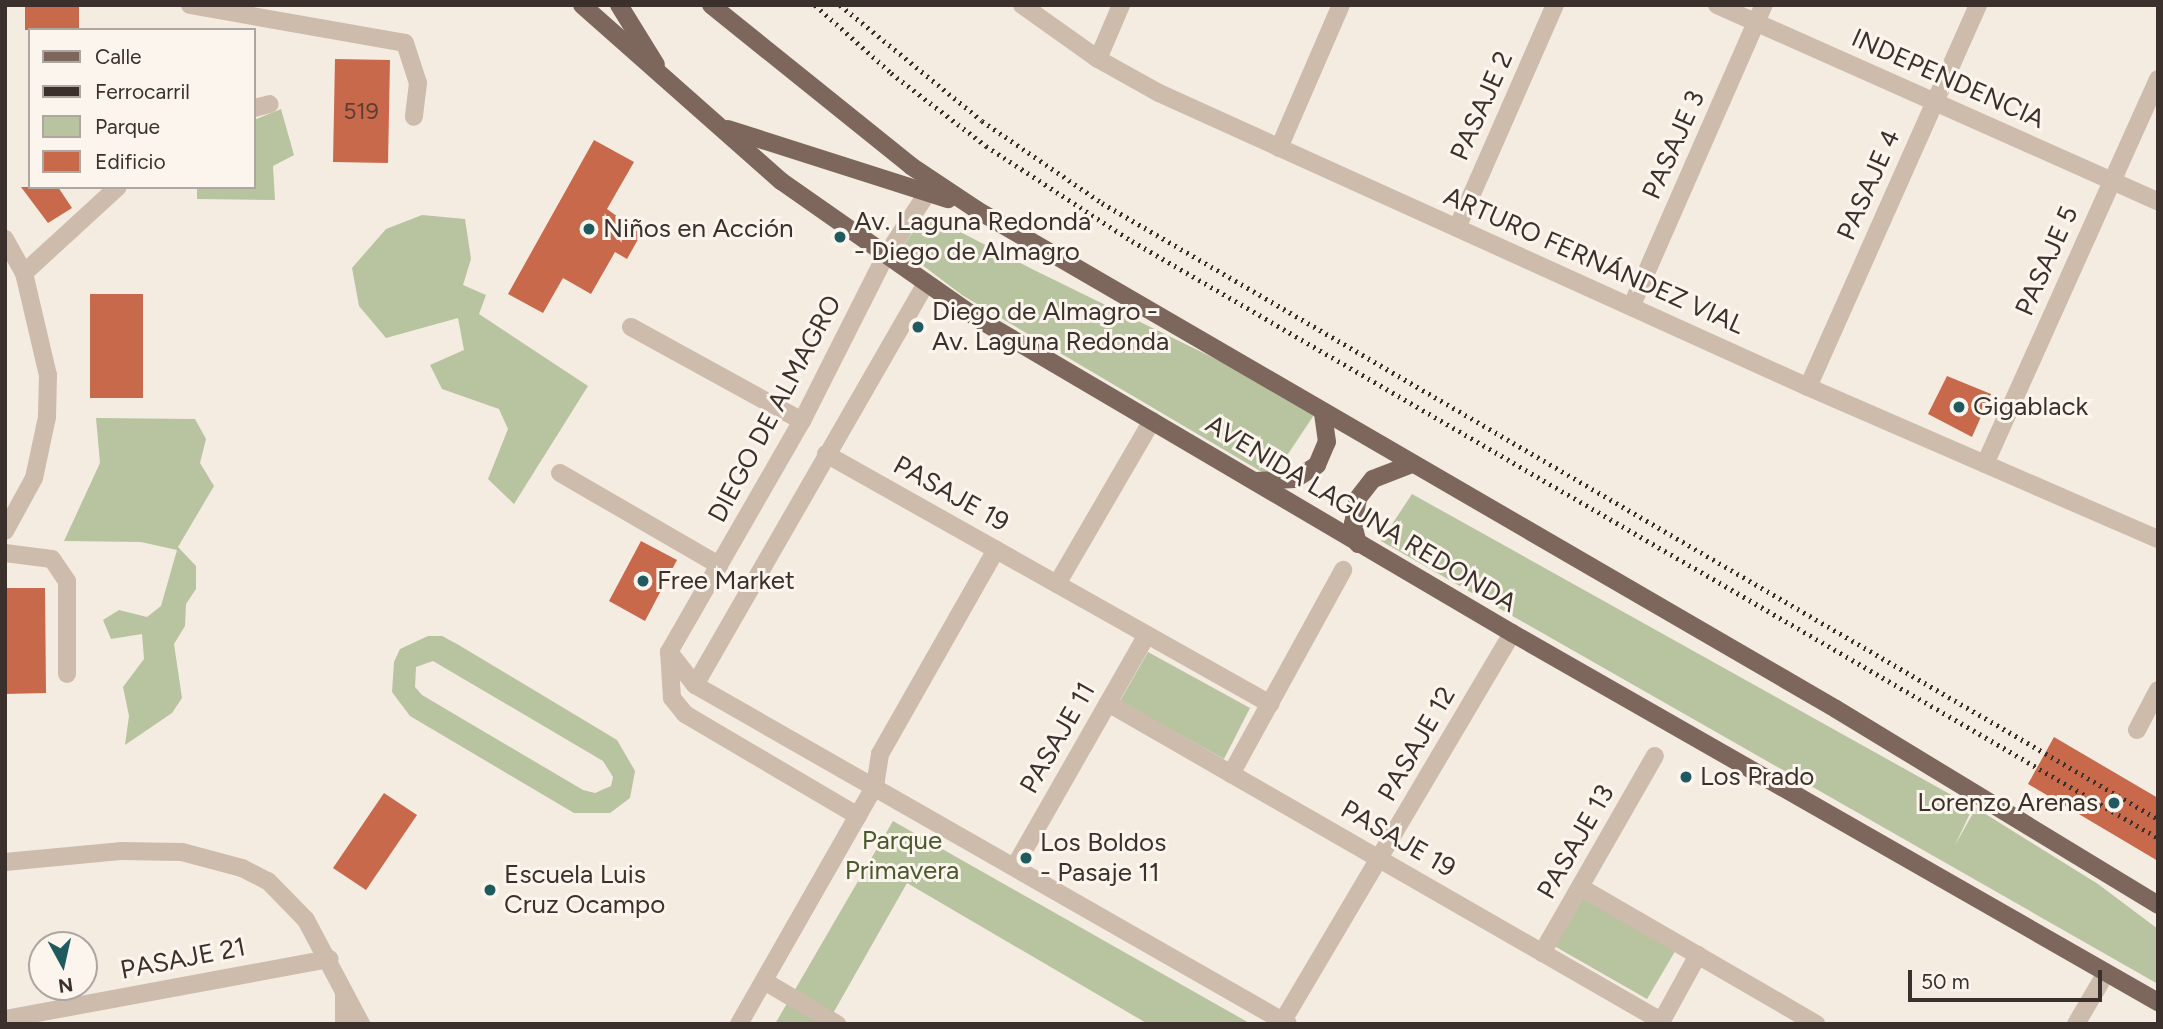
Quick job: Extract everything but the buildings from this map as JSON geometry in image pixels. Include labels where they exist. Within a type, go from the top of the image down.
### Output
[{"type":"main road","name":"AVENIDA LAGUNA REDONDA","points":[[582,5],[799,195],[885,257],[1011,340],[1512,633],[2158,1002]]},
{"type":"main road","points":[[619,5],[668,82]]},
{"type":"main road","points":[[711,5],[902,159],[977,210],[1410,466],[1836,709],[2158,905]]},
{"type":"main road","points":[[714,122],[766,144],[928,192],[977,210]]},
{"type":"main road","points":[[1255,481],[1295,479],[1317,465],[1327,442],[1323,413]]},
{"type":"main road","points":[[1358,544],[1353,516],[1363,489],[1387,471],[1410,466]]},
{"type":"street","points":[[190,5],[405,43],[418,83],[414,117]]},
{"type":"street","name":"ARTURO FERNÁNDEZ VIAL","points":[[1022,5],[1098,58],[1159,93],[1808,387],[2158,539]]},
{"type":"street","points":[[1098,58],[1121,5]]},
{"type":"street","points":[[1279,148],[1341,5]]},
{"type":"street","name":"PASAJE 2","points":[[1457,228],[1555,5]]},
{"type":"street","name":"INDEPENDENCIA","points":[[1717,5],[2158,201]]},
{"type":"street","name":"PASAJE 3","points":[[1632,305],[1764,5]]},
{"type":"street","name":"PASAJE 4","points":[[1808,387],[1978,5]]},
{"type":"street","name":"PASAJE 5","points":[[1985,464],[2158,79]]},
{"type":"street","points":[[24,273],[116,189]]},
{"type":"street","name":"DIEGO DE ALMAGRO","points":[[669,652],[803,421],[885,257],[928,192]]},
{"type":"street","points":[[5,239],[24,273],[44,347],[47,417],[34,478],[5,531]]},
{"type":"street","points":[[695,685],[926,284]]},
{"type":"street","points":[[631,327],[803,421]]},
{"type":"street","points":[[1057,584],[1152,421]]},
{"type":"street","name":"PASAJE 19","points":[[826,454],[1270,704]]},
{"type":"street","points":[[560,472],[719,565]]},
{"type":"street","points":[[739,1024],[876,786],[880,754],[996,550]]},
{"type":"street","points":[[5,553],[51,559],[67,581],[67,674]]},
{"type":"street","points":[[1231,774],[1343,570]]},
{"type":"street","name":"PASAJE 12","points":[[1284,1023],[1512,633]]},
{"type":"street","name":"PASAJE 11","points":[[1015,866],[1147,635]]},
{"type":"street","points":[[669,652],[695,685],[876,786],[1284,1023]]},
{"type":"street","points":[[669,652],[672,698],[685,714],[858,816]]},
{"type":"street","points":[[2137,730],[2158,690]]},
{"type":"street","name":"PASAJE 19","points":[[1108,703],[1660,1022]]},
{"type":"street","name":"PASAJE 13","points":[[1542,953],[1654,756]]},
{"type":"street","points":[[5,862],[122,851],[182,852],[215,860],[276,888],[306,920],[330,959],[361,1024]]},
{"type":"street","points":[[1580,887],[1816,1024]]},
{"type":"street","points":[[1660,1022],[1698,955]]},
{"type":"street","name":"PASAJE 21","points":[[5,1019],[330,959]]},
{"type":"street","points":[[2076,1024],[2106,973]]},
{"type":"street","points":[[764,981],[837,1024]]},
{"type":"street","points":[[344,987],[344,1024]]},
{"type":"green space","points":[[281,109],[294,155],[273,166],[275,200],[197,199],[197,189],[256,189],[256,119]]},
{"type":"green space","points":[[422,215],[465,219],[471,259],[463,285],[486,295],[479,314],[588,386],[514,504],[488,479],[508,429],[499,409],[442,389],[430,365],[464,350],[458,318],[386,338],[359,306],[352,268],[386,229]]},
{"type":"green space","points":[[939,221],[1318,409],[1272,478],[962,295],[901,249],[920,222]]},
{"type":"green space","points":[[96,418],[195,419],[206,439],[200,463],[214,486],[178,547],[196,566],[196,589],[186,604],[185,626],[174,644],[182,698],[172,713],[125,745],[129,716],[123,687],[144,659],[142,634],[111,639],[103,620],[119,610],[147,617],[161,606],[177,550],[141,542],[64,541],[100,463]]},
{"type":"green space","points":[[1412,494],[1973,807],[1955,845],[1976,808],[2098,884],[2158,929],[2158,984],[1381,541]]},
{"type":"green space","points":[[428,636],[442,636],[617,740],[635,771],[630,798],[610,813],[574,813],[410,716],[392,692],[394,662],[400,649]],"holes":[[[433,661],[603,761],[613,777],[611,786],[595,793],[583,790],[422,695],[415,687],[416,667]]]},
{"type":"green space","points":[[1148,652],[1250,708],[1224,759],[1120,701]]},
{"type":"green space","name":"Parque Primavera","points":[[893,821],[1251,1024],[1148,1024],[907,883],[827,1024],[775,1024]]},
{"type":"green space","points":[[1578,891],[1677,948],[1647,999],[1549,943]]},
{"type":"railway","points":[[815,5],[891,73],[986,146],[1132,241],[2158,838]]},
{"type":"railway","points":[[840,5],[982,121],[1102,203],[2158,819]]},
{"type":"place","name":"Niños en Acción","points":[[589,229]]},
{"type":"place","name":"Av. Laguna Redonda - Diego de Almagro","points":[[840,237]]},
{"type":"place","name":"Diego de Almagro - Av. Laguna Redonda","points":[[918,327]]},
{"type":"place","name":"Gigablack","points":[[1959,407]]},
{"type":"place","name":"Free Market","points":[[643,581]]},
{"type":"place","name":"Los Prado","points":[[1686,777]]},
{"type":"place","name":"Lorenzo Arenas","points":[[2114,803]]},
{"type":"place","name":"Los Boldos - Pasaje 11","points":[[1026,858]]},
{"type":"place","name":"Escuela Luis Cruz Ocampo","points":[[490,890]]}]
